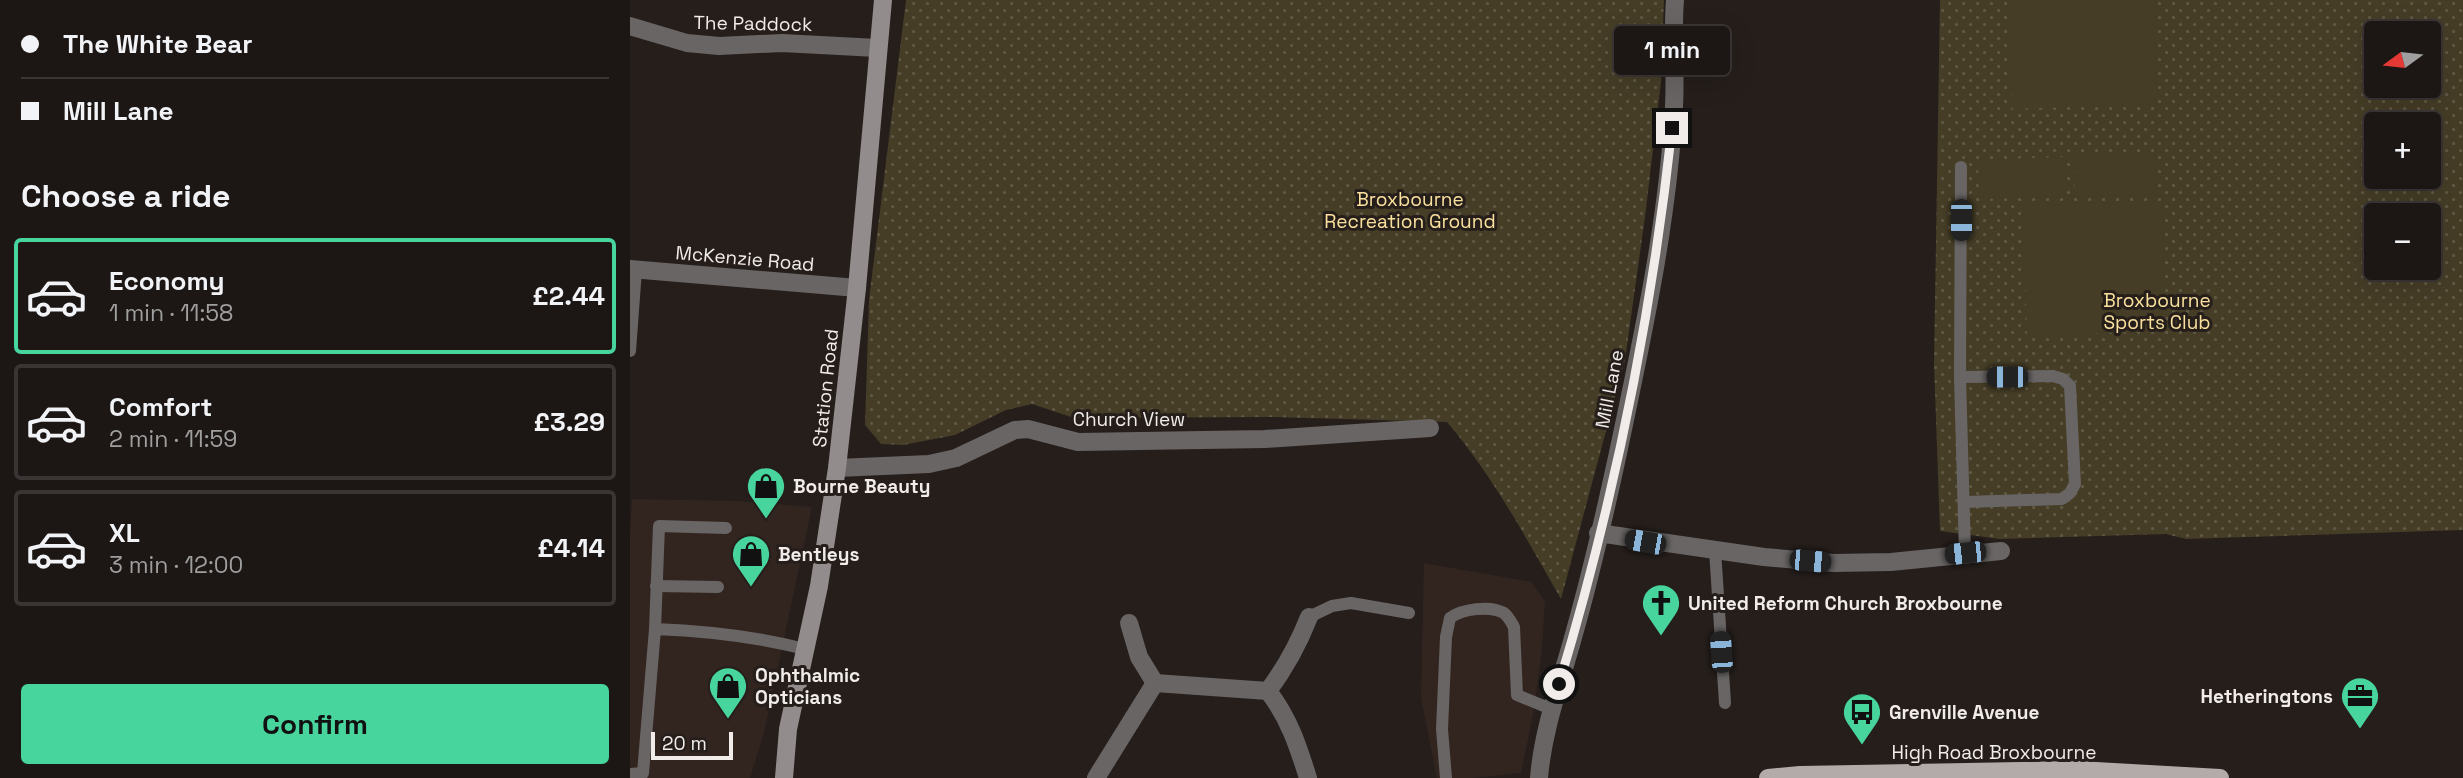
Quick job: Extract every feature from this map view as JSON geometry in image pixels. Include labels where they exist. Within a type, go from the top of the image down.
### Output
[{"type":"main road","name":"Station Road","points":[[784,778],[788,729],[819,586],[837,468],[857,288],[883,0]]},
{"type":"main road","points":[[772,778],[788,729]]},
{"type":"main road","points":[[788,729],[790,778]]},
{"type":"main road","name":"High Road Broxbourne","points":[[1768,778],[2078,770],[2220,778]]},
{"type":"street","name":"Mill Lane","points":[[1539,778],[1551,709],[1574,633],[1617,454],[1651,285],[1665,195],[1674,105],[1675,0]]},
{"type":"street","name":"The Paddock","points":[[630,26],[698,44],[719,46],[782,43],[877,48]]},
{"type":"street","name":"McKenzie Road","points":[[633,269],[857,288]]},
{"type":"street","name":"Church View","points":[[837,468],[929,464],[956,458],[1015,430],[1028,429],[1078,442],[1265,439],[1430,428]]},
{"type":"street","points":[[1598,533],[1833,563],[1891,562],[2001,551]]},
{"type":"street","points":[[1268,691],[1298,647],[1309,617]]},
{"type":"street","points":[[1129,623],[1139,657],[1155,683]]},
{"type":"street","points":[[1155,683],[1268,691],[1292,727],[1308,778]]},
{"type":"street","points":[[1096,778],[1155,683]]},
{"type":"lane","points":[[1961,167],[1960,377],[1965,553]]},
{"type":"lane","points":[[630,351],[633,269]]},
{"type":"lane","points":[[1960,377],[2053,376],[2063,379],[2070,386],[2075,484],[2070,493],[2062,499],[1965,502]]},
{"type":"lane","points":[[630,774],[643,773],[655,629],[659,526],[726,528]]},
{"type":"lane","points":[[1715,550],[1725,703]]},
{"type":"lane","points":[[656,586],[718,587]]},
{"type":"lane","points":[[1309,617],[1332,606],[1351,603],[1409,613]]},
{"type":"lane","points":[[1446,778],[1442,729],[1446,637],[1450,618],[1457,612],[1491,609],[1508,617],[1514,627],[1517,695],[1551,709]]},
{"type":"lane","points":[[655,629],[713,631],[760,638],[805,649]]},
{"type":"shaded area","points":[[632,499],[737,501],[812,507],[764,733],[750,778],[630,778]]},
{"type":"shaded area","points":[[1424,563],[1531,582],[1545,601],[1534,710],[1521,773],[1437,778],[1421,698]]},
{"type":"green space","name":"Broxbourne Recreation Ground","points":[[906,0],[1664,0],[1661,82],[1625,360],[1561,599],[1494,486],[1447,422],[1273,417],[1074,418],[1032,404],[1006,410],[955,435],[903,445],[881,444],[865,425],[869,300]]},
{"type":"green space","name":"Broxbourne Sports Club","points":[[1940,0],[2463,0],[2463,530],[2186,539],[2166,534],[2000,539],[1940,531],[1934,363]]},
{"type":"green space","points":[[2009,0],[2154,0],[2157,104],[2012,109]]},
{"type":"green space","points":[[2156,153],[2157,194],[2075,197],[2074,156]]},
{"type":"green space","points":[[2063,157],[2064,197],[1979,199],[1978,160]]},
{"type":"green space","points":[[2162,201],[2166,331],[2027,336],[2023,205]]},
{"type":"place","name":"Bourne Beauty","points":[[766,520]]},
{"type":"place","name":"Bentleys","points":[[751,588]]},
{"type":"place","name":"United Reform Church Broxbourne","points":[[1661,637]]},
{"type":"place","name":"Ophthalmic Opticians","points":[[728,720]]},
{"type":"place","name":"Hetheringtons","points":[[2360,730]]},
{"type":"place","name":"Grenville Avenue","points":[[1862,746]]},
{"type":"route","points":[[1559,684],[1617,454],[1651,285],[1672,128]]}]
